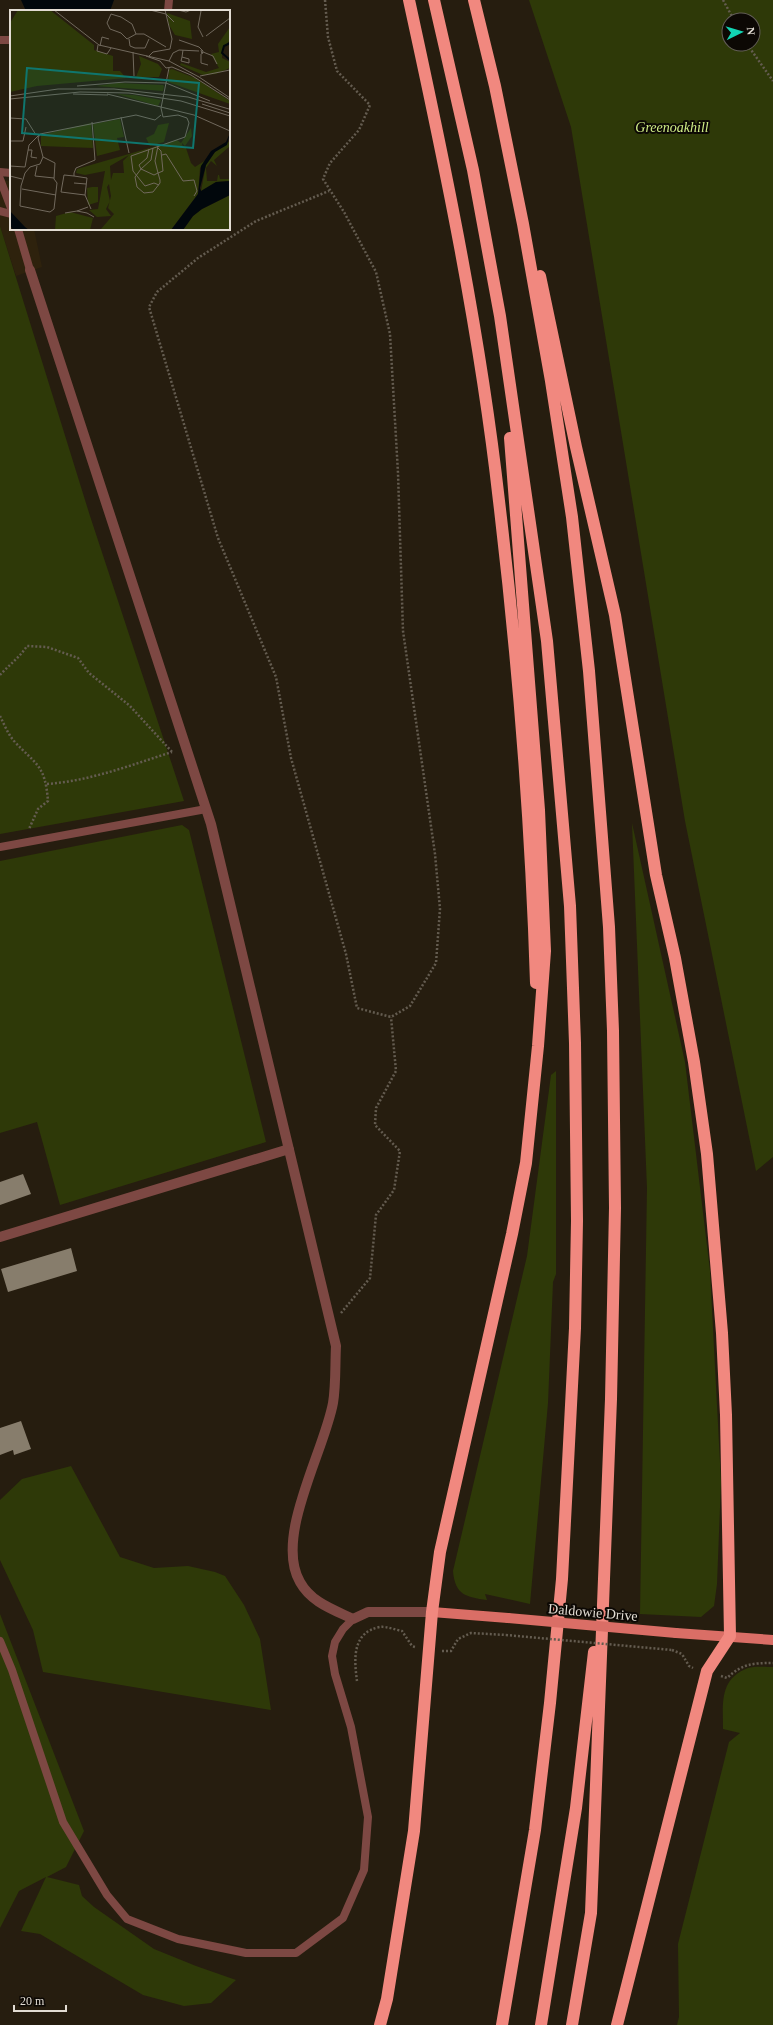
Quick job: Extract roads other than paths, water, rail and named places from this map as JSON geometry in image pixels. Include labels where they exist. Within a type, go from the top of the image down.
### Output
[{"type":"highway","points":[[408,0],[439,140],[462,259],[499,500],[528,810],[538,1046]]},
{"type":"highway","points":[[434,0],[471,162],[500,316],[547,641],[560,779],[570,914],[575,1043],[577,1221],[571,1426],[561,1586],[535,1830],[502,2025]]},
{"type":"highway","points":[[474,0],[541,279],[576,447],[615,615],[656,875],[675,958],[694,1062],[708,1169],[722,1333],[726,1423],[730,1636],[707,1671],[617,2025]]},
{"type":"highway","points":[[495,86],[523,224],[551,381],[572,517],[590,679],[608,904],[613,1031],[615,1208],[611,1399],[591,1914],[572,2025]]},
{"type":"highway","points":[[380,2025],[387,1999],[414,1830],[432,1612],[440,1552],[511,1242],[526,1163],[538,1046],[545,951],[539,810],[500,316]]},
{"type":"highway","points":[[541,2025],[576,1808],[590,1690],[602,1543],[611,1399]]},
{"type":"main road","name":"Daldowie Drive","points":[[432,1612],[773,1640]]},
{"type":"street","points":[[30,270],[206,809],[332,1325],[336,1346],[333,1404],[296,1524],[291,1546],[293,1565],[299,1580],[314,1600],[353,1619],[368,1612],[432,1612]]},
{"type":"street","points":[[0,1236],[289,1149]]},
{"type":"lane","points":[[168,10],[169,0]]},
{"type":"lane","points":[[0,172],[10,173]]},
{"type":"lane","points":[[0,179],[10,205]]},
{"type":"lane","points":[[0,211],[10,214]]},
{"type":"lane","points":[[18,230],[30,270]]},
{"type":"lane","points":[[0,847],[206,809]]},
{"type":"lane","points":[[0,1641],[12,1670],[63,1822],[108,1895],[127,1919],[178,1939],[239,1952],[296,1953],[342,1918],[364,1870],[368,1817],[351,1727],[334,1674],[332,1656],[336,1642],[343,1628],[353,1619]]},
{"type":"park label","name":"Greenoakhill","points":[[672,127]]}]
